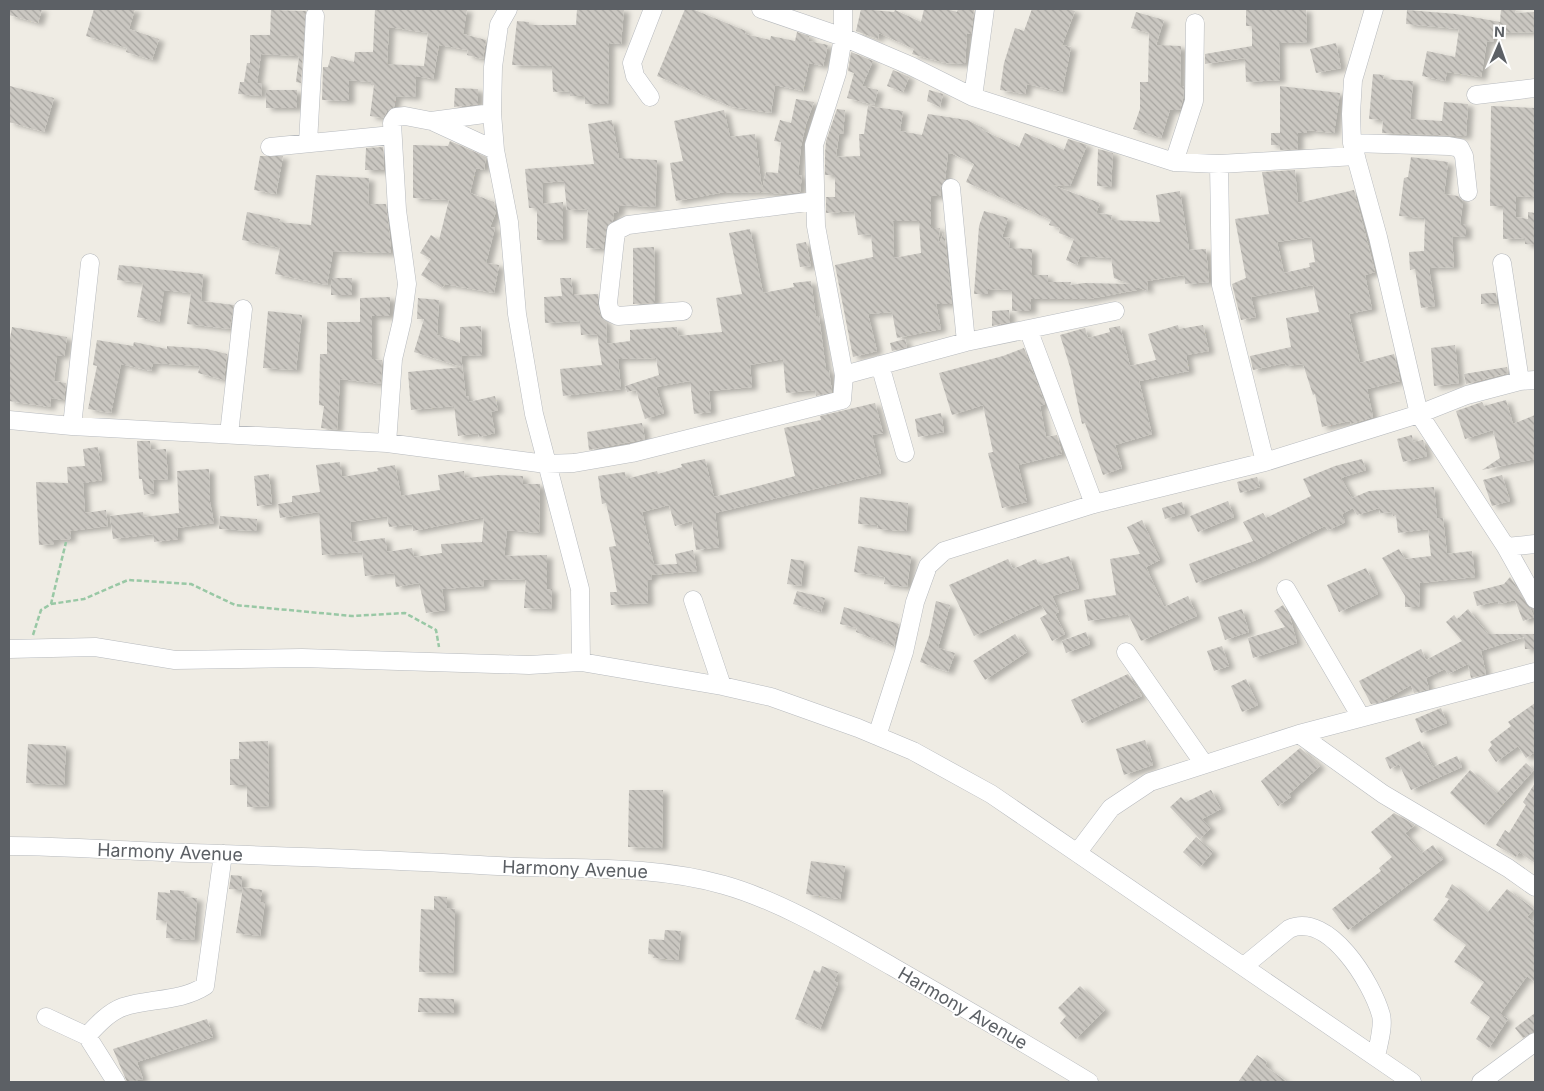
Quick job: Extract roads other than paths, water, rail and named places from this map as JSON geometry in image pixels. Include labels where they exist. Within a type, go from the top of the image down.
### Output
[{"type":"street","points":[[508,9],[499,25],[493,67],[492,113],[495,150],[509,222],[517,314],[534,414],[580,589],[581,662]]},
{"type":"street","points":[[650,97],[635,76],[632,63],[653,9]]},
{"type":"street","points":[[761,9],[843,37],[911,66],[973,97],[1174,162],[1220,164],[1354,150],[1449,146],[1460,148],[1464,156],[1468,192]]},
{"type":"street","points":[[9,420],[72,426],[387,442],[546,464],[574,463],[632,453],[842,400],[844,375],[816,226],[814,145],[837,73],[843,37],[843,9]]},
{"type":"street","points":[[973,97],[984,9]]},
{"type":"street","points":[[1374,9],[1353,80],[1351,114],[1354,150],[1378,237],[1419,414],[1506,548],[1535,599]]},
{"type":"street","points":[[308,144],[315,16]]},
{"type":"street","points":[[1174,162],[1194,101],[1195,23]]},
{"type":"street","points":[[1476,95],[1535,88]]},
{"type":"street","points":[[431,121],[492,113]]},
{"type":"street","points":[[387,442],[393,359],[402,321],[407,284],[397,210],[392,123],[396,118],[405,116],[431,121],[495,150]]},
{"type":"street","points":[[270,147],[392,135]]},
{"type":"street","points":[[1220,164],[1221,285],[1265,462]]},
{"type":"street","points":[[951,188],[966,342]]},
{"type":"street","points":[[683,311],[618,316],[610,312],[608,303],[616,231],[628,225],[814,201]]},
{"type":"street","points":[[72,426],[90,263]]},
{"type":"street","points":[[877,736],[904,652],[915,602],[928,566],[944,551],[1094,504],[1265,462],[1419,414],[1467,395],[1528,380],[1502,264]]},
{"type":"street","points":[[229,434],[243,309]]},
{"type":"street","points":[[844,375],[966,342],[1116,311]]},
{"type":"street","points":[[1028,329],[1094,504]]},
{"type":"street","points":[[880,366],[904,453]]},
{"type":"street","points":[[1506,548],[1535,544]]},
{"type":"street","points":[[1286,588],[1361,717]]},
{"type":"street","points":[[693,600],[722,686]]},
{"type":"street","points":[[9,649],[95,647],[175,660],[302,658],[441,664],[529,665],[581,662],[722,686],[770,697],[913,751],[992,794],[1412,1082]]},
{"type":"street","points":[[1126,652],[1204,764]]},
{"type":"street","points":[[1077,853],[1112,808],[1150,782],[1299,734],[1535,672]]},
{"type":"street","points":[[1299,734],[1383,794],[1508,868],[1535,887]]},
{"type":"street","name":"Harmony Avenue","points":[[9,846],[380,859],[530,868],[634,870],[684,875],[727,886],[801,916],[1029,1045],[1089,1082]]},
{"type":"street","points":[[87,1036],[101,1021],[122,1007],[172,998],[195,992],[205,986],[224,854]]},
{"type":"street","points":[[1244,966],[1289,929],[1298,925],[1318,928],[1346,951],[1364,978],[1381,1016],[1376,1057]]},
{"type":"street","points":[[46,1017],[87,1036],[116,1082]]},
{"type":"street","points":[[1481,1082],[1535,1042]]}]
